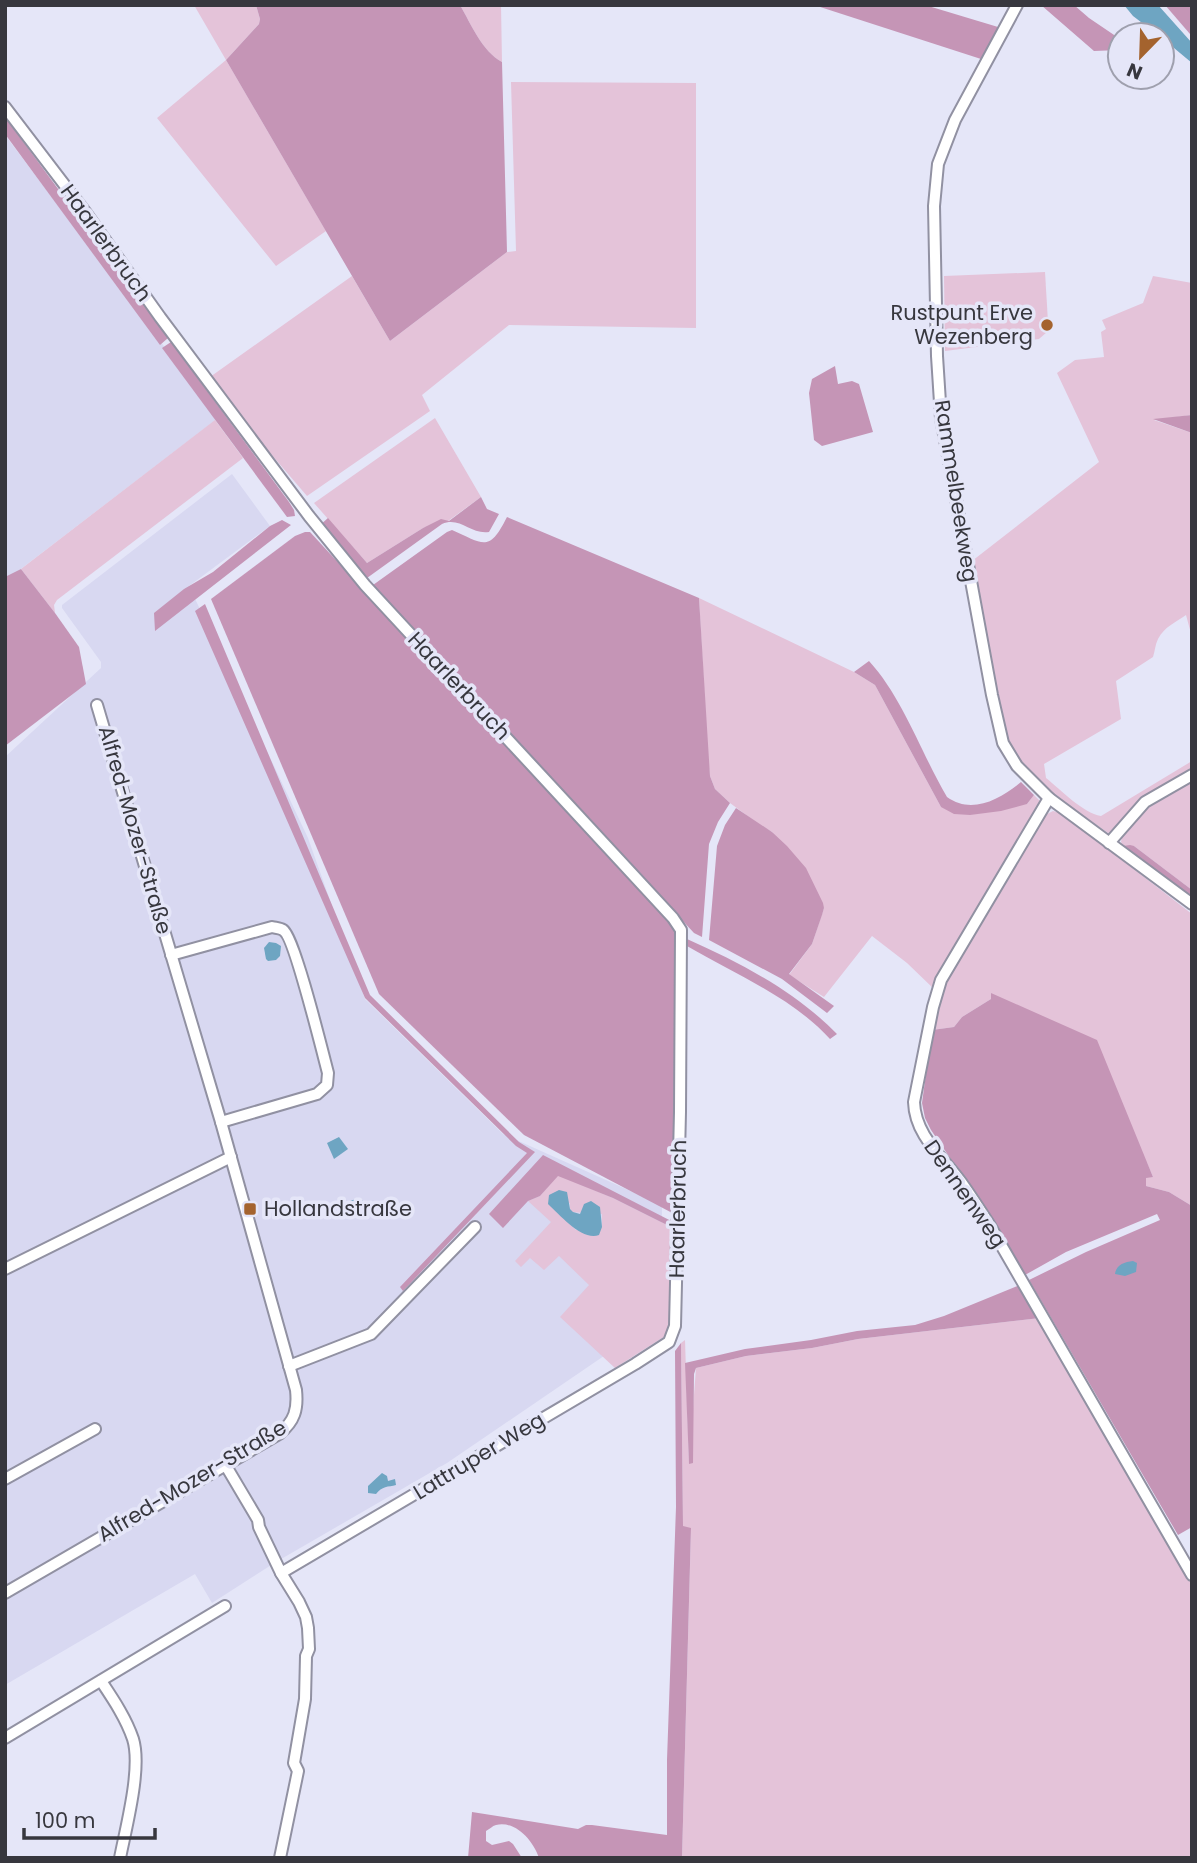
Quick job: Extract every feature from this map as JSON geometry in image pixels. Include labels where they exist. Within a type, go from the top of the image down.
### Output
[{"type":"street","name":"Rammelbeekweg","points":[[1017,5],[955,120],[939,164],[934,206],[937,356],[942,418],[992,695],[1003,743],[1017,766],[1049,798],[1192,904]]},
{"type":"street","name":"Haarlerbruch","points":[[5,107],[332,545],[365,585],[677,923],[681,938],[680,1112],[673,1335]]},
{"type":"street","name":"Alfred-Mozer-Straße","points":[[5,1593],[279,1434],[293,1421],[296,1412],[297,1401],[289,1366],[231,1157],[97,705]]},
{"type":"street","points":[[1109,843],[1145,803],[1192,775]]},
{"type":"street","name":"Dennenweg","points":[[1049,798],[942,980],[933,1007],[915,1108],[920,1128],[989,1224],[1192,1575]]},
{"type":"street","name":"Alfred-Mozer-Straße","points":[[171,955],[272,927],[283,929],[289,936],[304,984],[328,1073],[327,1085],[317,1094],[221,1122]]},
{"type":"street","points":[[5,1269],[231,1157]]},
{"type":"street","points":[[289,1366],[371,1334],[475,1227]]},
{"type":"street","name":"Lattruper Weg","points":[[281,1573],[635,1364],[665,1345],[673,1335]]},
{"type":"street","points":[[5,1479],[95,1429]]},
{"type":"street","points":[[226,1466],[258,1520],[281,1573],[303,1609],[310,1637],[306,1656],[305,1699],[294,1763],[298,1771],[280,1858]]},
{"type":"street","points":[[5,1738],[225,1606]]},
{"type":"street","points":[[101,1681],[124,1719],[134,1741],[136,1755],[120,1858]]},
{"type":"shaded area","points":[[194,5],[256,5],[259,24],[226,60]]},
{"type":"shaded area","points":[[256,5],[460,5],[483,44],[502,62],[507,252],[390,341],[226,60],[259,24]]},
{"type":"shaded area","points":[[460,5],[501,5],[502,62],[483,44]]},
{"type":"shaded area","points":[[814,5],[925,5],[998,27],[981,59]]},
{"type":"shaded area","points":[[1041,5],[1074,5],[1106,30],[1106,51],[1094,51]]},
{"type":"shaded area","points":[[1165,5],[1188,5],[1192,9],[1190,34]]},
{"type":"shaded area","points":[[226,60],[326,231],[276,266],[157,118]]},
{"type":"shaded area","points":[[511,82],[696,83],[696,328],[509,325],[422,395],[430,411],[307,496],[247,426],[210,377],[352,276],[390,341],[507,252],[516,251]]},
{"type":"shaded area","points":[[5,117],[168,338],[160,345],[5,134]]},
{"type":"shaded area","points":[[5,135],[218,418],[5,581]]},
{"type":"shaded area","points":[[1045,272],[1048,322],[1047,332],[1039,339],[945,351],[944,276]]},
{"type":"shaded area","points":[[1153,276],[1192,283],[1192,415],[1154,420],[1192,433],[1192,637],[1186,615],[1167,628],[1158,639],[1153,657],[1116,681],[1121,719],[1044,764],[1046,778],[1080,806],[1101,816],[1192,761],[1192,771],[1113,832],[1108,833],[1065,803],[1018,762],[1002,729],[972,561],[1099,462],[1057,373],[1075,360],[1104,357],[1101,332],[1106,329],[1102,320],[1143,303]]},
{"type":"shaded area","points":[[171,342],[289,502],[295,516],[287,517],[162,348]]},
{"type":"shaded area","points":[[835,366],[838,384],[852,381],[859,384],[873,432],[822,446],[814,440],[809,393],[812,379]]},
{"type":"shaded area","points":[[1192,415],[1192,433],[1153,419]]},
{"type":"shaded area","points":[[435,418],[481,497],[448,521],[423,528],[367,563],[314,503]]},
{"type":"shaded area","points":[[215,420],[243,458],[57,600],[54,605],[55,613],[21,569]]},
{"type":"shaded area","points":[[232,474],[270,526],[189,586],[308,838],[365,999],[503,1134],[662,1205],[661,1317],[447,1463],[276,1562],[212,1603],[195,1574],[5,1685],[5,757],[101,668],[101,662],[62,605]]},
{"type":"shaded area","points":[[481,497],[487,509],[499,514],[489,532],[477,531],[454,522],[442,524],[367,578],[319,526],[328,518],[367,563],[423,528],[441,519],[449,521]]},
{"type":"shaded area","points":[[507,517],[699,598],[710,776],[715,789],[730,803],[709,844],[702,937],[694,933],[373,585],[447,532],[452,530],[479,542],[490,541]]},
{"type":"shaded area","points":[[282,520],[291,525],[155,631],[154,613],[184,589],[213,572],[270,526]]},
{"type":"shaded area","points":[[310,532],[678,931],[678,1216],[524,1135],[379,994],[211,599],[295,536]]},
{"type":"shaded area","points":[[21,569],[79,647],[86,684],[5,746],[5,577]]},
{"type":"shaded area","points":[[699,598],[854,672],[875,685],[941,807],[1027,804],[1034,795],[1040,801],[1038,810],[934,989],[907,963],[872,936],[824,997],[789,975],[812,944],[824,908],[772,832],[730,803],[715,789],[708,760]]},
{"type":"shaded area","points":[[205,604],[370,995],[519,1142],[535,1152],[403,1291],[400,1287],[527,1153],[516,1146],[365,998],[195,611]]},
{"type":"shaded area","points":[[869,661],[902,709],[947,797],[966,805],[986,803],[1021,782],[1034,795],[1027,804],[970,815],[954,814],[941,807],[875,685],[854,672]]},
{"type":"shaded area","points":[[1192,779],[1192,890],[1134,846],[1123,846],[1121,842],[1124,832],[1139,813],[1160,797]]},
{"type":"shaded area","points":[[736,808],[772,832],[787,846],[806,868],[823,903],[824,908],[812,944],[789,974],[834,1006],[827,1013],[782,979],[709,940],[717,846],[725,825]]},
{"type":"shaded area","points":[[1053,811],[1082,829],[1192,914],[1192,1206],[1169,1192],[1146,1186],[1146,1177],[1153,1177],[1147,1163],[991,993],[991,999],[962,1017],[954,1027],[932,1030],[947,975],[1047,814]]},
{"type":"shaded area","points":[[1130,845],[1192,890],[1192,898],[1123,846]]},
{"type":"shaded area","points":[[687,939],[785,991],[837,1034],[830,1039],[815,1024],[781,999],[687,946]]},
{"type":"shaded area","points":[[991,993],[1097,1040],[1153,1177],[1146,1178],[1146,1186],[1169,1192],[1192,1206],[1192,1527],[1178,1535],[1029,1280],[1160,1220],[1157,1214],[1066,1252],[1025,1275],[925,1118],[922,1103],[932,1030],[954,1027],[962,1017],[991,999]]},
{"type":"shaded area","points":[[543,1155],[677,1224],[677,1230],[613,1198],[558,1176],[540,1196],[528,1201],[503,1228],[489,1214]]},
{"type":"shaded area","points":[[558,1175],[613,1198],[677,1230],[670,1333],[615,1368],[560,1317],[589,1285],[559,1256],[544,1270],[530,1258],[521,1267],[515,1261],[551,1222],[528,1201],[540,1196]],"holes":[[[570,1203],[572,1212],[602,1214],[602,1227],[576,1230],[549,1204]]]},
{"type":"shaded area","points":[[1020,1285],[1040,1318],[858,1339],[746,1356],[696,1368],[693,1463],[689,1464],[685,1363],[745,1349],[857,1331],[915,1325]]},
{"type":"shaded area","points":[[1040,1318],[1192,1582],[1192,1858],[682,1858],[691,1529],[683,1527],[681,1343],[685,1340],[689,1463],[696,1368],[746,1356],[858,1339]]},
{"type":"shaded area","points":[[681,1343],[683,1526],[691,1528],[682,1858],[539,1858],[533,1845],[523,1834],[503,1824],[495,1825],[486,1831],[486,1841],[492,1845],[509,1841],[522,1858],[468,1858],[472,1812],[578,1829],[592,1825],[667,1835],[676,1507],[675,1351]]},
{"type":"water","points":[[1124,5],[1158,5],[1172,21],[1140,21]]},
{"type":"water","points":[[1176,25],[1192,43],[1192,63],[1176,50]]},
{"type":"water","points":[[269,942],[281,946],[280,956],[276,960],[266,959],[264,948]]},
{"type":"water","points":[[339,1137],[348,1149],[334,1159],[327,1143]]},
{"type":"water","points":[[559,1190],[567,1192],[573,1212],[580,1214],[584,1204],[591,1201],[600,1207],[602,1227],[599,1235],[592,1236],[579,1231],[548,1204],[549,1195]]},
{"type":"water","points":[[362,1200],[366,1205],[365,1210],[356,1217],[344,1212],[347,1202]]},
{"type":"water","points":[[1133,1261],[1137,1263],[1136,1272],[1125,1276],[1115,1274],[1121,1264]]},
{"type":"water","points":[[382,1473],[387,1476],[388,1481],[395,1479],[396,1485],[383,1488],[376,1494],[368,1493],[368,1486]]},
{"type":"place","name":"Rustpunt Erve Wezenberg","points":[[1047,325]]},
{"type":"place","name":"Hollandstraße","points":[[250,1209]]}]
